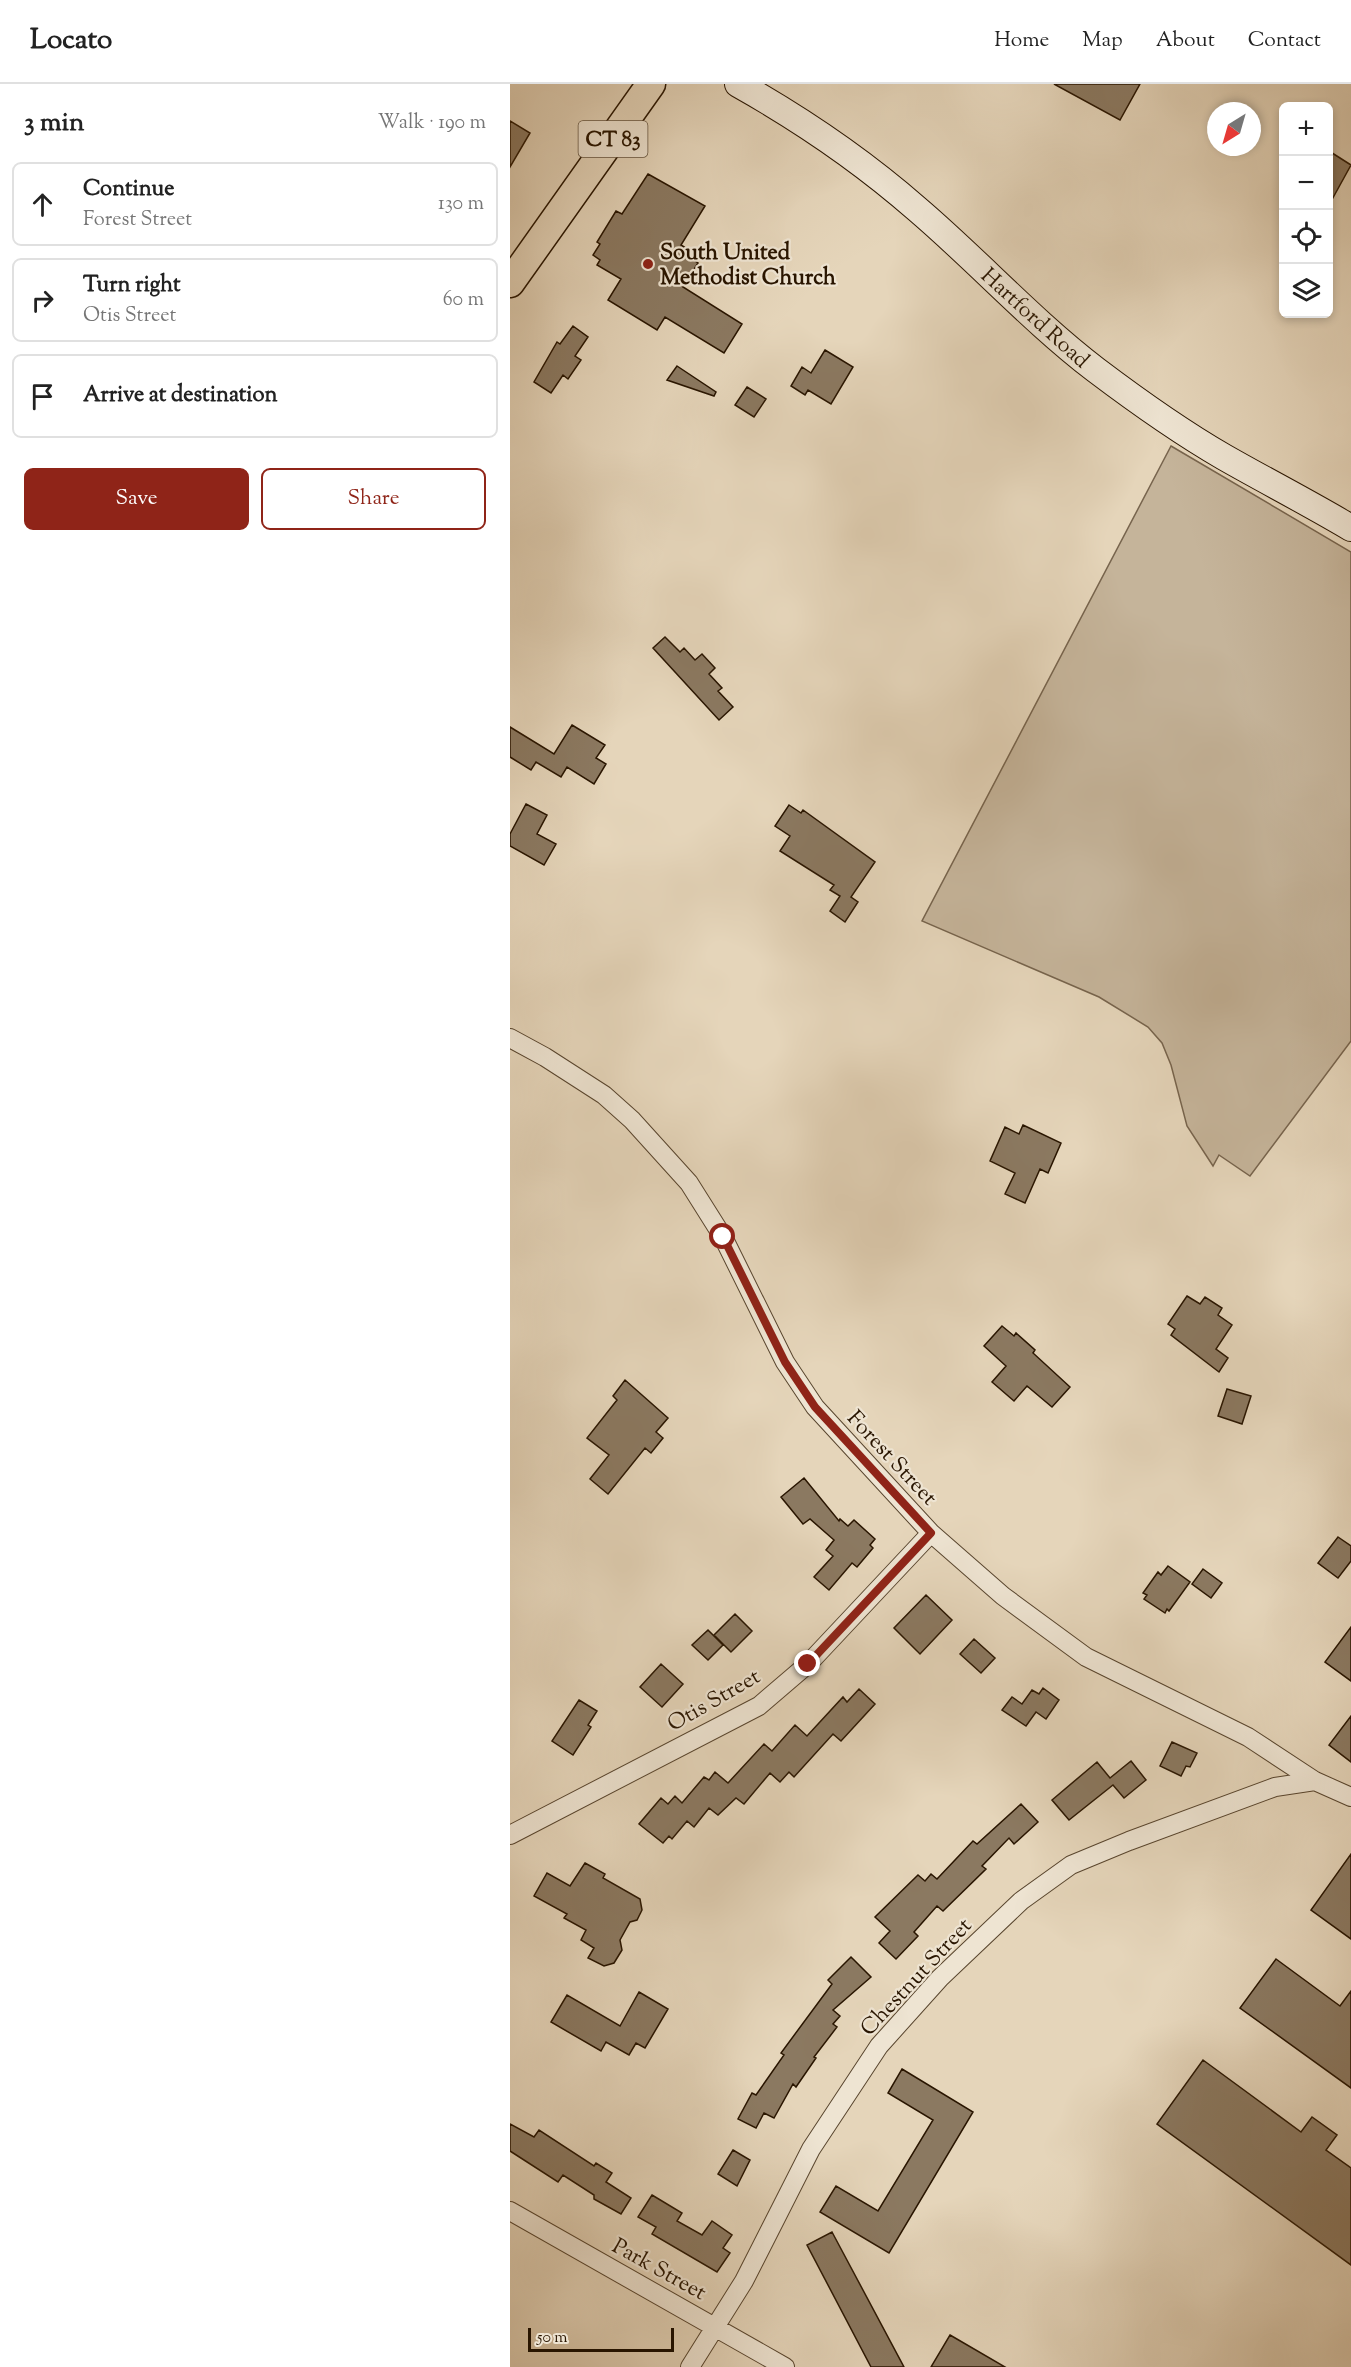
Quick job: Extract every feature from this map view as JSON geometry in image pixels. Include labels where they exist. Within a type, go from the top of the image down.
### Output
[{"type":"main road","name":"CT 83","points":[[510,283],[651,84]]},
{"type":"main road","name":"Hartford Road","points":[[738,84],[801,121],[867,167],[938,227],[1036,320],[1095,369],[1156,413],[1223,456],[1351,528]]},
{"type":"street","name":"Forest Street","points":[[510,1038],[554,1062],[604,1095],[632,1120],[689,1183],[723,1237],[785,1362],[815,1407],[931,1533],[1003,1596],[1086,1657],[1248,1737],[1316,1781],[1351,1797]]},
{"type":"street","name":"Otis Street","points":[[510,1835],[759,1706],[808,1664],[931,1533]]},
{"type":"street","name":"Chestnut Street","points":[[690,2367],[744,2281],[811,2149],[879,2046],[940,1978],[1021,1901],[1071,1865],[1128,1841],[1275,1787],[1316,1781]]},
{"type":"street","name":"Park Street","points":[[510,2211],[785,2367]]},
{"type":"shaded area","points":[[1171,446],[1351,552],[1351,1041],[1250,1176],[1219,1155],[1213,1166],[1187,1126],[1171,1065],[1162,1043],[1148,1027],[1099,997],[922,921]]},
{"type":"building","points":[[1054,84],[1140,84],[1120,120]]},
{"type":"building","points":[[510,121],[530,133],[510,167]]},
{"type":"building","points":[[1333,154],[1351,165],[1333,198]]},
{"type":"building","name":"South United Methodist Church","points":[[648,174],[705,206],[681,245],[695,254],[692,259],[698,263],[683,287],[742,324],[724,353],[665,317],[657,330],[608,300],[621,279],[597,265],[600,260],[593,255],[600,244],[597,242],[616,211],[622,214]]},
{"type":"building","points":[[573,326],[588,337],[575,356],[581,360],[568,379],[563,375],[551,393],[534,382],[557,342],[560,344]]},
{"type":"building","points":[[825,350],[853,367],[831,404],[808,390],[805,395],[791,386],[802,367],[811,373]]},
{"type":"building","points":[[677,366],[716,392],[714,396],[667,380]]},
{"type":"building","points":[[747,387],[766,399],[754,417],[735,405]]},
{"type":"building","points":[[665,637],[680,652],[684,648],[695,660],[702,654],[715,668],[709,674],[722,688],[718,691],[733,707],[719,720],[653,648]]},
{"type":"building","points":[[572,725],[605,745],[596,758],[606,764],[594,784],[567,767],[561,777],[536,762],[531,770],[510,757],[510,727],[554,754]]},
{"type":"building","points":[[526,804],[547,815],[537,834],[556,844],[544,865],[510,846],[510,834]]},
{"type":"building","points":[[789,805],[801,813],[803,810],[875,862],[851,897],[858,902],[845,922],[830,911],[840,896],[830,890],[834,885],[780,851],[790,836],[775,826]]},
{"type":"building","points":[[1023,1125],[1061,1143],[1048,1173],[1040,1169],[1025,1203],[1005,1194],[1015,1173],[990,1161],[1005,1127],[1019,1134]]},
{"type":"building","points":[[1187,1296],[1200,1304],[1205,1297],[1222,1308],[1218,1315],[1232,1325],[1216,1349],[1228,1358],[1219,1372],[1171,1335],[1175,1329],[1168,1324]]},
{"type":"building","points":[[1002,1326],[1014,1336],[1016,1333],[1035,1350],[1033,1353],[1070,1387],[1052,1407],[1027,1386],[1014,1401],[992,1382],[1006,1366],[984,1346]]},
{"type":"building","points":[[625,1380],[668,1418],[656,1432],[663,1438],[651,1453],[645,1448],[608,1494],[590,1479],[609,1455],[587,1438],[617,1400],[613,1396]]},
{"type":"building","points":[[1227,1389],[1251,1396],[1242,1424],[1218,1416]]},
{"type":"building","points":[[804,1478],[839,1521],[840,1519],[848,1526],[854,1520],[875,1539],[870,1545],[873,1548],[857,1567],[852,1563],[829,1590],[814,1577],[833,1556],[826,1550],[834,1540],[810,1519],[803,1524],[781,1497]]},
{"type":"building","points":[[1338,1537],[1351,1546],[1351,1561],[1338,1578],[1318,1563]]},
{"type":"building","points":[[1168,1566],[1190,1582],[1169,1611],[1167,1609],[1165,1613],[1144,1599],[1147,1595],[1143,1593],[1158,1572],[1161,1575]]},
{"type":"building","points":[[1203,1569],[1222,1583],[1211,1598],[1192,1584]]},
{"type":"building","points":[[926,1595],[952,1620],[920,1654],[894,1628]]},
{"type":"building","points":[[735,1614],[752,1631],[731,1652],[714,1635]]},
{"type":"building","points":[[1351,1627],[1351,1681],[1325,1662]]},
{"type":"building","points":[[708,1630],[723,1645],[708,1660],[692,1645]]},
{"type":"building","points":[[974,1639],[995,1658],[981,1673],[960,1654]]},
{"type":"building","points":[[661,1664],[683,1684],[662,1707],[640,1687]]},
{"type":"building","points":[[1043,1688],[1059,1700],[1046,1719],[1036,1712],[1026,1726],[1002,1710],[1012,1697],[1022,1704],[1032,1690],[1039,1694]]},
{"type":"building","points":[[859,1689],[875,1704],[841,1741],[833,1734],[794,1777],[789,1772],[780,1782],[770,1773],[744,1804],[736,1798],[718,1815],[709,1808],[694,1827],[687,1821],[672,1839],[669,1836],[663,1843],[639,1824],[661,1798],[668,1804],[675,1796],[682,1803],[704,1777],[709,1780],[715,1772],[728,1783],[764,1744],[772,1751],[795,1725],[807,1736],[843,1697],[847,1702]]},
{"type":"building","points":[[579,1700],[597,1711],[588,1725],[591,1727],[573,1755],[552,1741]]},
{"type":"building","points":[[1351,1716],[1351,1762],[1329,1745]]},
{"type":"building","points":[[1172,1742],[1197,1753],[1190,1767],[1186,1766],[1181,1776],[1160,1766]]},
{"type":"building","points":[[1131,1761],[1146,1780],[1124,1798],[1113,1785],[1069,1820],[1052,1800],[1097,1762],[1110,1778]]},
{"type":"building","points":[[1021,1804],[1038,1822],[1014,1844],[1009,1838],[982,1866],[986,1869],[943,1911],[937,1906],[914,1932],[918,1936],[896,1959],[879,1943],[890,1931],[875,1917],[918,1875],[925,1881],[931,1874],[937,1879],[973,1841],[977,1844]]},
{"type":"building","points":[[1351,1854],[1351,1939],[1311,1910]]},
{"type":"building","points":[[585,1863],[605,1874],[603,1878],[640,1899],[642,1910],[637,1920],[630,1922],[620,1940],[622,1950],[614,1963],[604,1966],[588,1958],[594,1948],[581,1940],[586,1930],[564,1918],[567,1914],[534,1896],[547,1873],[570,1886]]},
{"type":"building","points":[[851,1957],[871,1977],[833,2010],[840,2016],[833,2024],[837,2027],[814,2057],[816,2058],[796,2087],[793,2084],[774,2118],[764,2113],[756,2128],[738,2119],[752,2093],[756,2095],[784,2055],[781,2053],[832,1984],[828,1980]]},
{"type":"building","points":[[1276,1959],[1340,2006],[1351,1991],[1351,2088],[1240,2008]]},
{"type":"building","points":[[639,1992],[668,2009],[645,2048],[636,2043],[629,2055],[606,2042],[601,2051],[551,2022],[567,1995],[620,2026]]},
{"type":"building","points":[[1203,2060],[1301,2132],[1312,2117],[1337,2135],[1326,2150],[1351,2168],[1351,2265],[1157,2124]]},
{"type":"building","points":[[902,2069],[973,2112],[889,2253],[820,2212],[836,2186],[878,2211],[933,2120],[888,2093]]},
{"type":"building","points":[[510,2124],[534,2137],[539,2130],[594,2166],[596,2163],[612,2173],[606,2182],[631,2198],[621,2214],[594,2199],[594,2195],[563,2175],[558,2182],[510,2151]]},
{"type":"building","points":[[733,2150],[750,2160],[737,2186],[718,2174]]},
{"type":"building","points":[[652,2195],[682,2213],[677,2221],[702,2235],[712,2221],[732,2235],[723,2248],[730,2253],[717,2272],[652,2234],[656,2227],[638,2217]]},
{"type":"building","points":[[832,2232],[904,2367],[871,2367],[807,2245]]},
{"type":"building","points":[[950,2335],[1005,2367],[931,2367]]},
{"type":"place","name":"South United Methodist Church","points":[[648,264]]},
{"type":"route","points":[[723,1237],[785,1362],[815,1407],[931,1533],[808,1664]]}]
